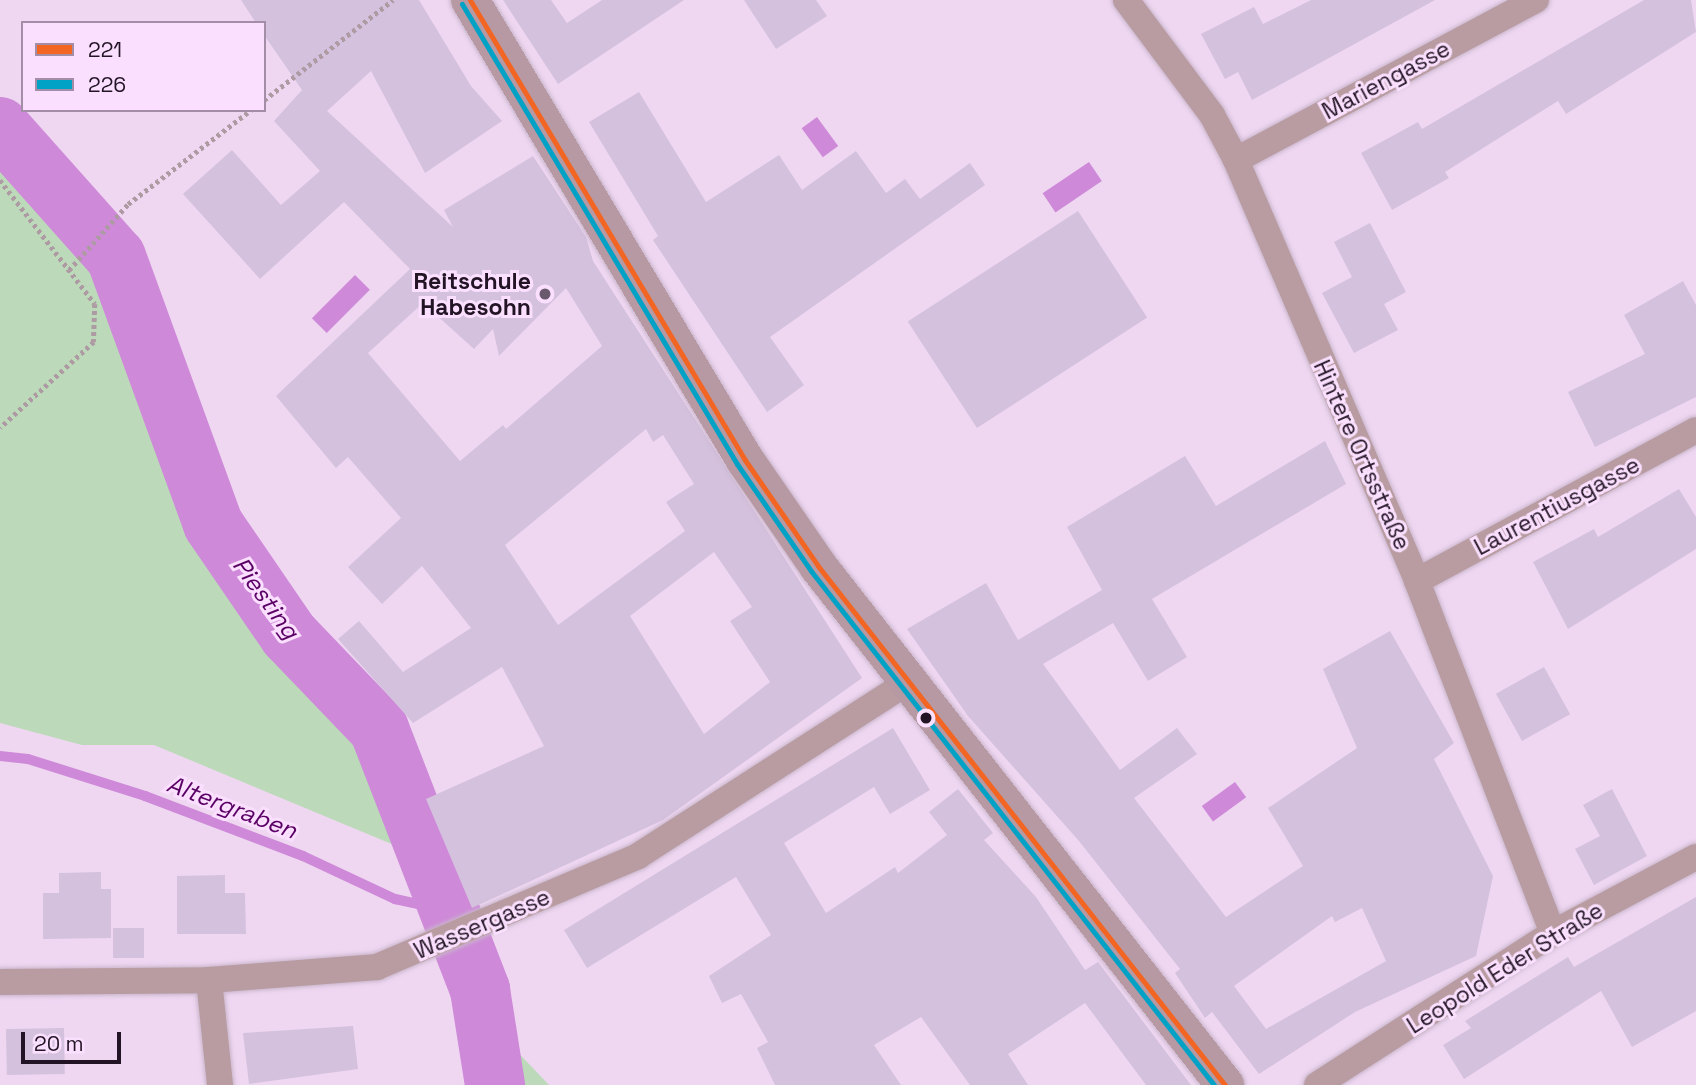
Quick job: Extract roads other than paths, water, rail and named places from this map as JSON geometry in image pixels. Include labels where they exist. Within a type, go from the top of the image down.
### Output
[{"type":"main road","points":[[470,0],[745,460],[908,682],[1225,1085]]},
{"type":"street","name":"Hintere Ortsstraße","points":[[1126,0],[1212,115],[1236,160],[1417,581],[1553,933]]},
{"type":"street","name":"Mariengasse","points":[[1236,160],[1536,0]]},
{"type":"street","name":"Laurentiusgasse","points":[[1417,581],[1696,430]]},
{"type":"street","name":"Wassergasse","points":[[0,982],[209,981],[339,974],[415,954],[638,856],[690,827],[908,682]]},
{"type":"street","name":"Leopold Eder Straße","points":[[1317,1085],[1553,933],[1696,857]]},
{"type":"street","points":[[209,981],[220,1085]]},
{"type":"waterway","name":"Piesting","points":[[0,127],[116,257],[213,524],[289,635],[379,729],[480,990],[495,1085]]},
{"type":"waterway","name":"Altergraben","points":[[0,756],[28,759],[145,796],[303,856],[395,899],[445,910]]},
{"type":"place","name":"Reitschule Habesohn","points":[[545,294]]}]
